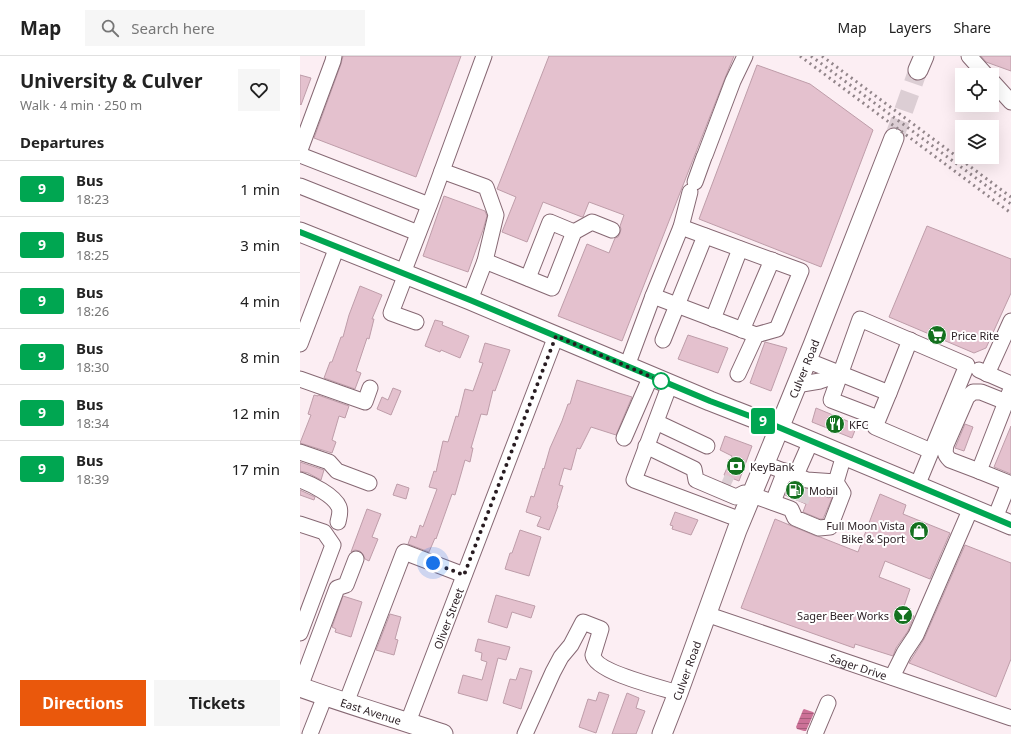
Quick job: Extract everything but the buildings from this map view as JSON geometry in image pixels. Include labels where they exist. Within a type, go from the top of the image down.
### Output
[{"type":"main road","name":"Culver Road","points":[[662,734],[741,520],[748,494],[765,464],[894,138]]},
{"type":"main road","points":[[300,232],[470,300],[1003,521]]},
{"type":"main road","name":"East Avenue","points":[[300,687],[442,734]]},
{"type":"street","points":[[300,150],[334,56]]},
{"type":"street","points":[[416,322],[391,313],[418,233],[484,56]]},
{"type":"street","points":[[627,366],[681,227],[693,187],[733,81],[745,56]]},
{"type":"street","points":[[969,56],[980,68]]},
{"type":"street","points":[[999,89],[1011,102]]},
{"type":"street","points":[[300,155],[429,205]]},
{"type":"street","points":[[442,171],[486,187],[496,215],[485,260],[470,300]]},
{"type":"street","points":[[300,186],[418,233]]},
{"type":"street","points":[[528,278],[550,222],[574,232]]},
{"type":"street","points":[[485,260],[552,288],[574,232],[592,222],[612,230]]},
{"type":"street","points":[[653,296],[749,333],[777,329],[801,271],[681,227]]},
{"type":"street","points":[[662,340],[705,236]]},
{"type":"street","points":[[300,344],[337,247]]},
{"type":"street","points":[[713,319],[740,248]]},
{"type":"street","points":[[738,374],[772,260]]},
{"type":"street","points":[[878,418],[831,400],[860,319],[1011,384]]},
{"type":"street","points":[[987,374],[1011,321]]},
{"type":"street","name":"Oliver Street","points":[[408,722],[556,336]]},
{"type":"street","points":[[910,340],[875,427],[931,451]]},
{"type":"street","points":[[806,360],[889,392]]},
{"type":"street","points":[[917,486],[967,365]]},
{"type":"street","points":[[796,385],[820,381],[841,374]]},
{"type":"street","points":[[624,438],[651,376]]},
{"type":"street","points":[[300,379],[365,402],[370,388]]},
{"type":"street","points":[[670,384],[634,480],[741,520]]},
{"type":"street","points":[[980,471],[1009,396],[973,392],[966,397],[946,444],[945,453],[950,460],[1009,483],[1003,521]]},
{"type":"street","points":[[656,422],[707,446]]},
{"type":"street","points":[[789,505],[811,441]]},
{"type":"street","points":[[646,446],[694,469],[739,488],[748,494],[789,505],[819,528],[830,526],[843,493],[836,482],[844,455]]},
{"type":"street","points":[[300,452],[329,462],[337,471],[369,483]]},
{"type":"street","points":[[765,464],[798,479],[836,482]]},
{"type":"street","points":[[694,469],[696,480],[736,497],[748,494]]},
{"type":"street","points":[[300,480],[330,495],[340,507],[338,522]]},
{"type":"street","points":[[892,678],[904,653],[916,635],[971,508]]},
{"type":"street","points":[[300,524],[324,532],[333,546],[300,633]]},
{"type":"street","points":[[346,703],[404,552],[464,575]]},
{"type":"street","points":[[300,687],[337,588],[346,586],[356,559]]},
{"type":"street","name":"Sager Drive","points":[[706,614],[1011,718]]},
{"type":"street","points":[[525,734],[552,672],[561,657],[571,645],[583,622],[601,629],[593,658],[603,667],[616,673],[678,693]]},
{"type":"street","points":[[310,734],[325,696]]},
{"type":"street","points":[[816,734],[828,703]]},
{"type":"shaded area","points":[[804,709],[814,713],[806,731],[797,729],[796,727]]},
{"type":"tunnel","points":[[894,138],[918,70]]},
{"type":"tunnel","points":[[722,481],[731,485]]},
{"type":"tunnel","points":[[790,497],[796,483]]},
{"type":"tunnel","points":[[801,502],[806,487]]},
{"type":"railway","points":[[800,56],[1011,213]]},
{"type":"railway","points":[[811,56],[1011,204]]},
{"type":"railway","points":[[822,56],[1011,197]]},
{"type":"bus line","name":"9","points":[[300,232],[470,300],[710,401],[771,424],[1011,525]]},
{"type":"place","name":"Price Rite","points":[[937,335]]},
{"type":"place","name":"KFC","points":[[835,424]]},
{"type":"place","name":"KeyBank","points":[[736,466]]},
{"type":"place","name":"Mobil","points":[[795,490]]},
{"type":"place","name":"Full Moon Vista Bike & Sport","points":[[919,531]]},
{"type":"place","name":"Sager Beer Works","points":[[903,615]]},
{"type":"route","points":[[433,563],[464,575],[556,336],[661,381]]}]
